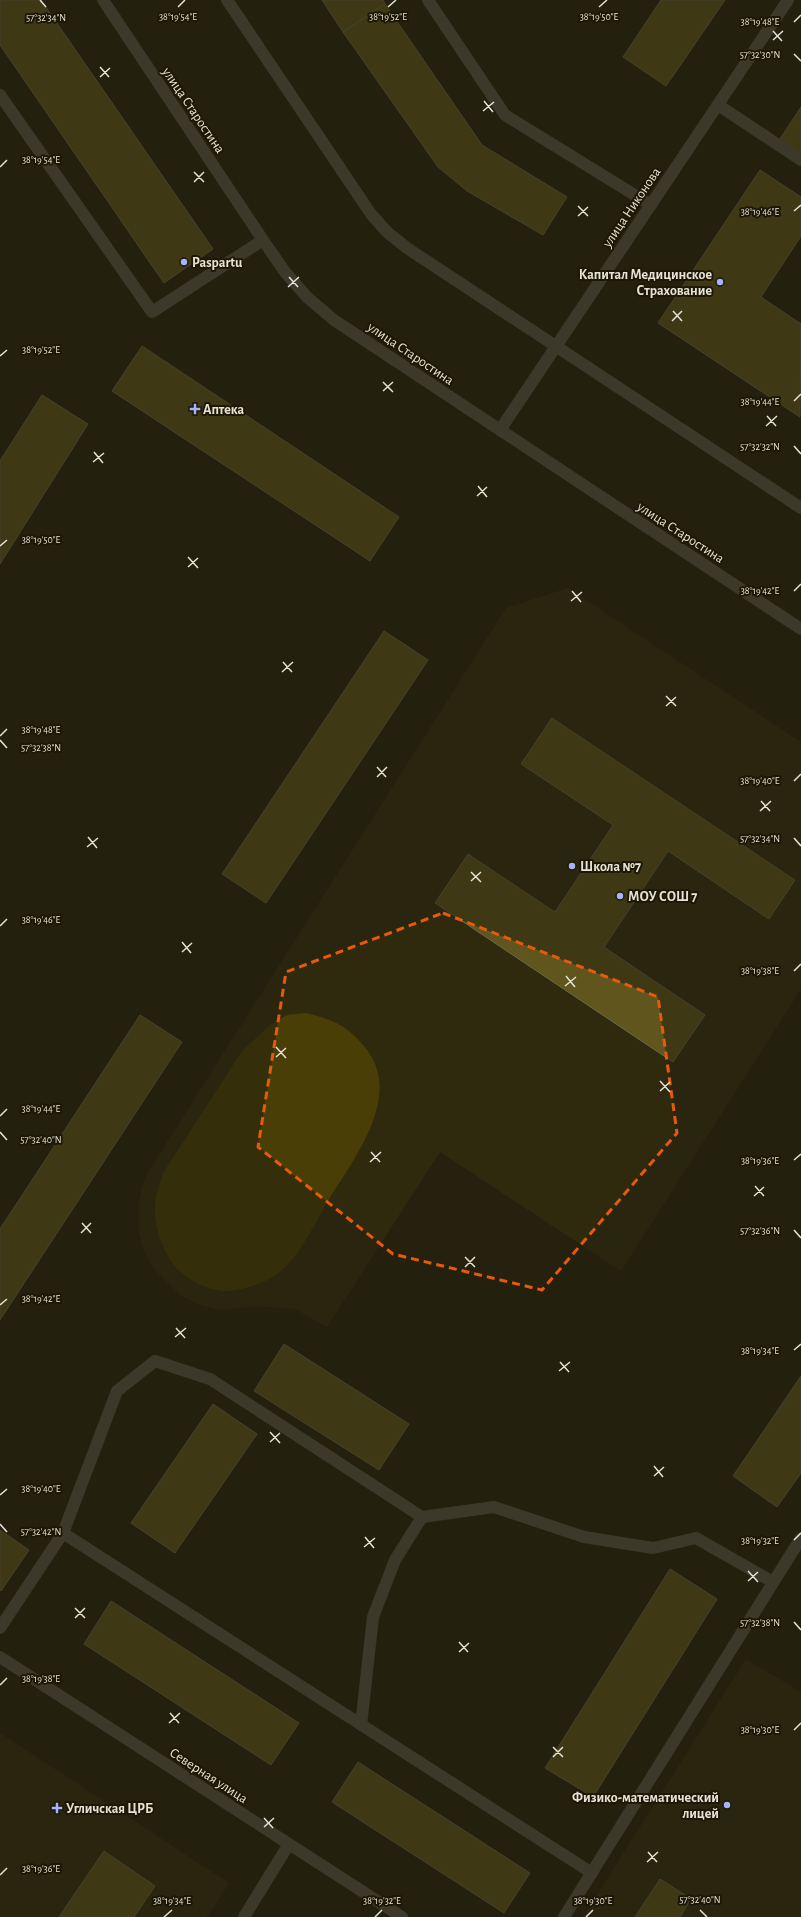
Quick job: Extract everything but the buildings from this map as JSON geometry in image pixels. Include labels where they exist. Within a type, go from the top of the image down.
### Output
[{"type":"street","name":"улица Старостина","points":[[102,0],[285,272],[308,298],[334,320],[801,629]]},
{"type":"street","points":[[227,0],[370,214],[387,232],[407,248],[801,508]]},
{"type":"street","points":[[428,0],[505,115],[651,205]]},
{"type":"street","name":"улица Никонова","points":[[500,430],[788,0]]},
{"type":"street","points":[[0,95],[152,312],[263,240]]},
{"type":"street","points":[[718,105],[801,160]]},
{"type":"street","points":[[0,1628],[63,1533],[117,1391],[155,1362],[210,1379],[422,1517],[494,1507],[584,1537],[653,1548],[696,1538],[774,1582]]},
{"type":"street","points":[[361,1725],[373,1617],[395,1560],[422,1517]]},
{"type":"street","points":[[63,1533],[592,1873]]},
{"type":"street","points":[[564,1917],[801,1538]]},
{"type":"street","name":"Северная улица","points":[[0,1658],[402,1917]]},
{"type":"street","points":[[244,1917],[289,1844]]},
{"type":"highlighted area","points":[[443,913],[658,997],[677,1133],[542,1290],[393,1254],[258,1147],[286,972]]},
{"type":"shaded area","name":"Школа №7","points":[[568,588],[801,742],[801,989],[621,1271],[440,1152],[327,1327],[295,1309],[256,1306],[220,1310],[200,1305],[181,1296],[153,1268],[144,1252],[139,1233],[139,1202],[142,1187],[148,1172],[506,608]]},
{"type":"shaded area","points":[[306,1013],[338,1024],[351,1033],[364,1046],[375,1065],[379,1084],[378,1104],[372,1125],[362,1145],[306,1240],[292,1260],[284,1268],[271,1278],[244,1288],[224,1291],[208,1288],[193,1281],[179,1271],[173,1265],[163,1247],[156,1225],[155,1214],[155,1204],[160,1182],[165,1170],[242,1051],[271,1024],[287,1015]]},
{"type":"shaded area","name":"Физико-математический лицей","points":[[746,1659],[801,1692],[801,1917],[583,1917]]},
{"type":"shaded area","name":"Угличская ЦРБ","points":[[0,1733],[229,1883],[207,1917],[0,1917]]},
{"type":"place","name":"Paspartu","points":[[184,262]]},
{"type":"place","name":"Капитал Медицинское Страхование","points":[[720,282]]},
{"type":"place","name":"Аптека","points":[[195,409]]},
{"type":"place","name":"Школа №7","points":[[572,866]]},
{"type":"place","name":"МОУ СОШ 7","points":[[620,896]]},
{"type":"place","name":"Физико-математический лицей","points":[[727,1805]]},
{"type":"place","name":"Угличская ЦРБ","points":[[57,1808]]}]
